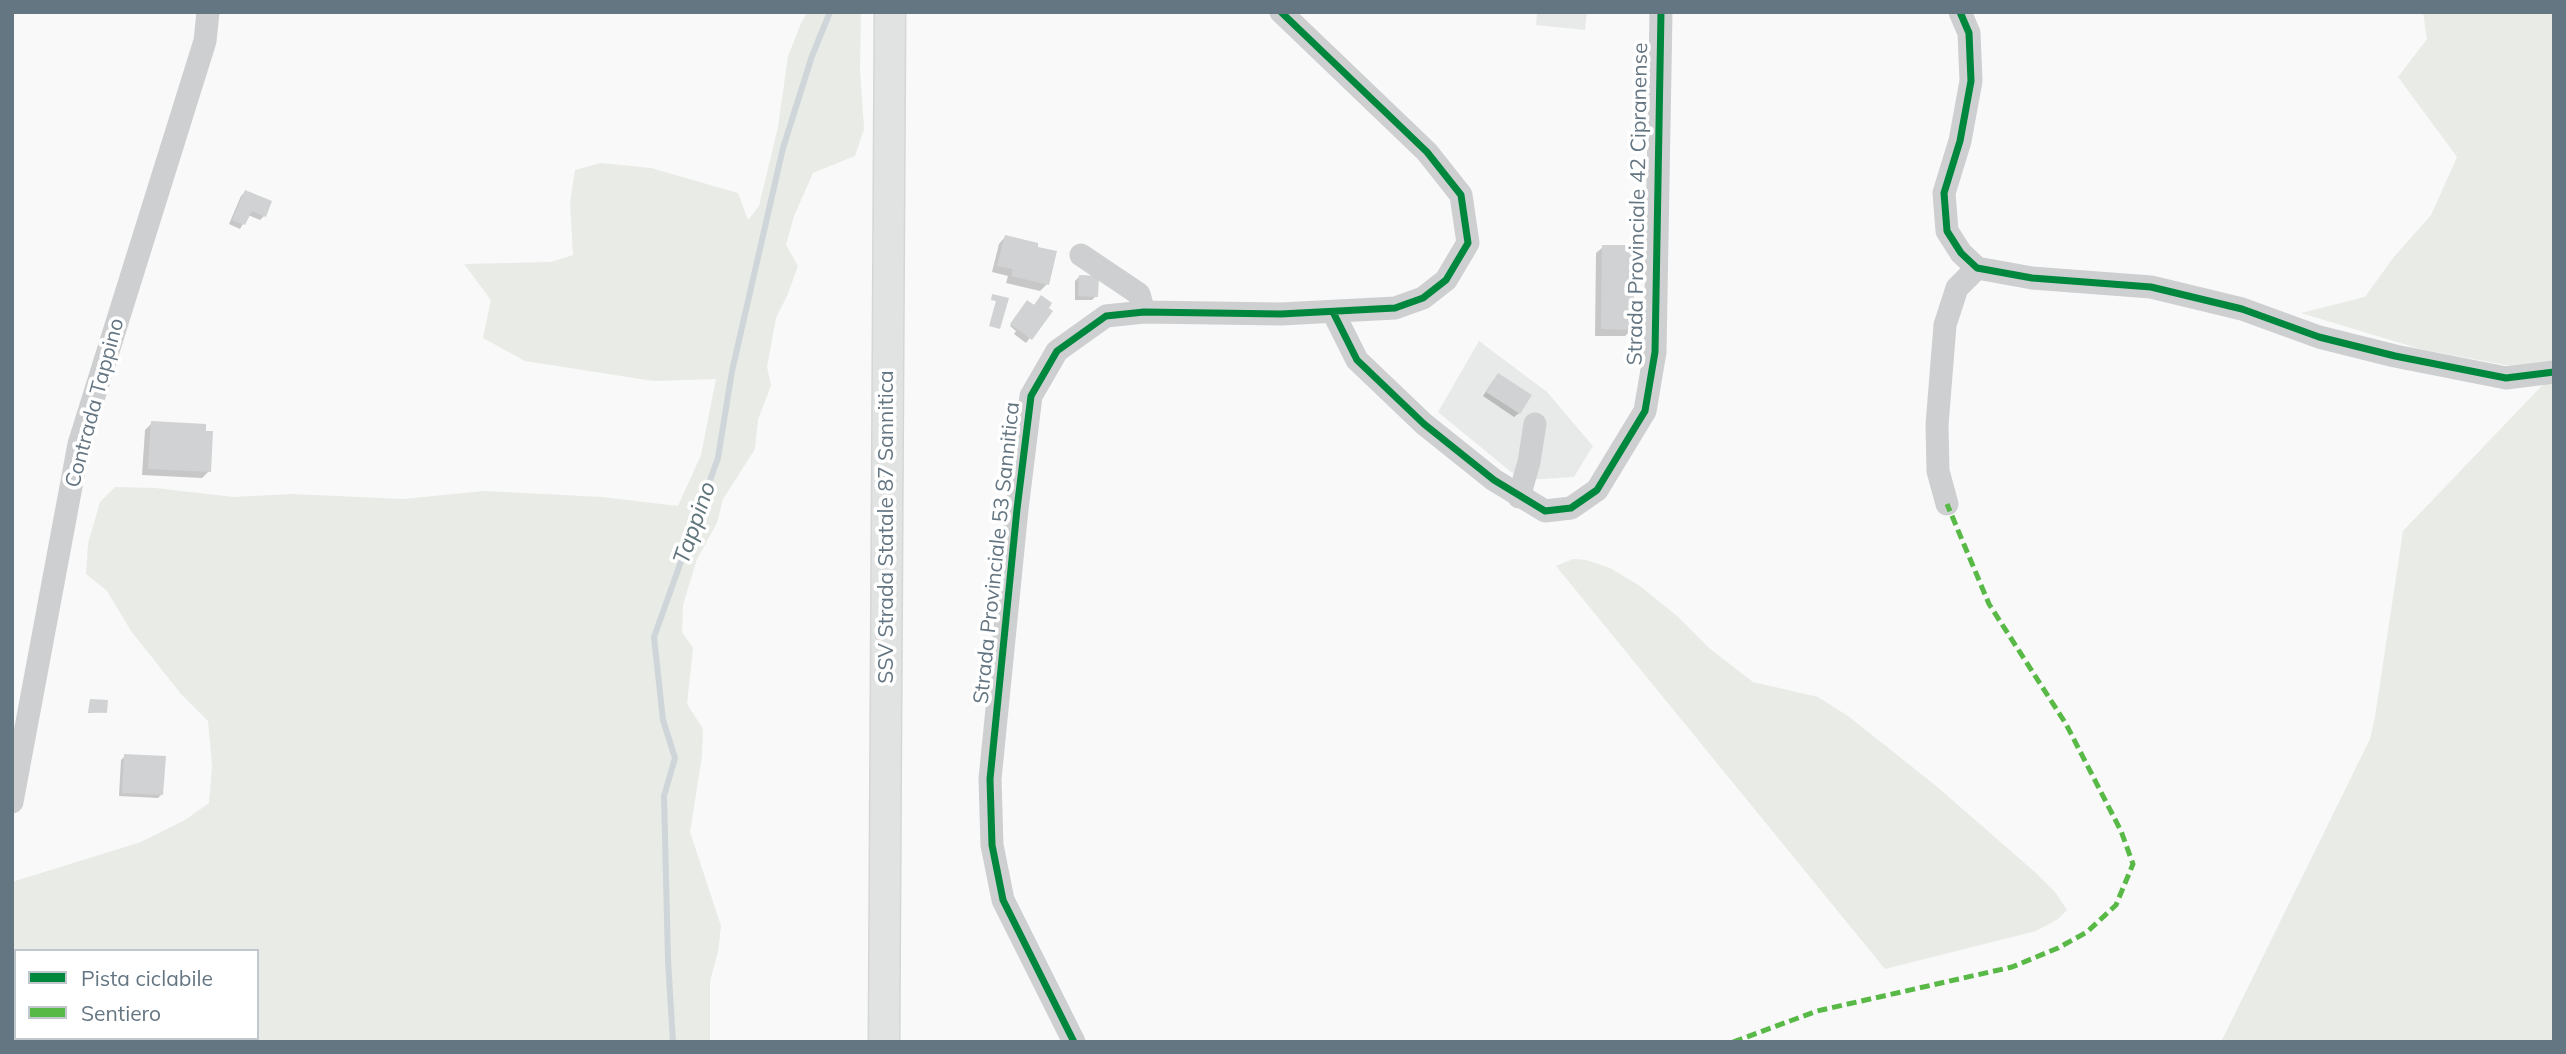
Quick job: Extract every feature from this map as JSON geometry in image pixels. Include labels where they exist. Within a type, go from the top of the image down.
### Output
[{"type":"main road","name":"SSV Strada Statale 87 Sannitica","points":[[884,1042],[890,12]]},
{"type":"street","name":"Contrada Tappino","points":[[12,802],[79,444],[205,41],[208,12]]},
{"type":"street","name":"Strada Provinciale 53 Sannitica","points":[[1074,1042],[1003,900],[992,845],[990,779],[1031,396],[1057,351],[1106,316],[1144,312],[1281,314],[1395,308],[1423,298],[1446,280],[1468,243],[1461,195],[1427,152],[1281,12]]},
{"type":"street","name":"Strada Provinciale 42 Cipranense","points":[[1333,312],[1357,360],[1424,425],[1519,497],[1545,511],[1571,508],[1597,489],[1645,411],[1655,352],[1661,12]]},
{"type":"street","points":[[1960,12],[1969,33],[1971,81],[1960,141],[1944,193],[1947,231],[1961,253],[1977,268],[2032,278],[2151,287],[2242,309],[2319,337],[2395,356],[2506,378],[2554,372]]},
{"type":"street","points":[[1081,255],[1139,294],[1144,312]]},
{"type":"street","points":[[1947,503],[1938,471],[1937,425],[1945,325],[1957,288],[1977,268]]},
{"type":"street","points":[[1519,497],[1530,462],[1535,424]]},
{"type":"shaded area","points":[[808,12],[861,12],[860,70],[864,129],[855,156],[813,173],[794,216],[786,245],[798,266],[776,318],[767,367],[771,385],[758,420],[755,449],[723,499],[717,523],[697,559],[683,605],[682,632],[693,648],[687,704],[703,729],[702,756],[690,832],[721,926],[718,952],[710,981],[710,1042],[12,1042],[12,882],[141,842],[185,820],[209,803],[212,766],[208,721],[181,694],[131,631],[107,591],[86,574],[88,544],[100,502],[115,487],[155,488],[233,497],[292,494],[403,499],[484,491],[602,497],[678,506],[701,455],[716,379],[653,381],[525,361],[483,338],[491,300],[464,264],[551,262],[573,255],[570,203],[575,170],[601,163],[651,168],[738,193],[748,220],[759,206],[778,127],[788,56]]},
{"type":"shaded area","points":[[1537,12],[1587,12],[1585,30],[1536,25]]},
{"type":"shaded area","points":[[2423,12],[2554,12],[2554,1042],[2221,1042],[2370,739],[2403,531],[2553,374],[2420,349],[2301,313],[2365,297],[2393,258],[2431,215],[2457,157],[2398,77],[2427,39]]},
{"type":"shaded area","points":[[1479,341],[1547,392],[1593,446],[1574,477],[1528,480],[1511,472],[1438,412]]},
{"type":"shaded area","points":[[1573,559],[1586,560],[1610,568],[1640,586],[1677,616],[1709,648],[1753,682],[1818,697],[1848,716],[1935,785],[2036,873],[2055,892],[2067,910],[2058,919],[2036,931],[1885,969],[1556,566]]},
{"type":"building","points":[[245,190],[272,201],[266,217],[252,211],[245,225],[232,220]]},
{"type":"building","points":[[1005,235],[1057,251],[1049,285],[1011,276],[1013,269],[997,266]]},
{"type":"building","points":[[1602,245],[1634,245],[1634,330],[1601,329]]},
{"type":"building","points":[[1079,275],[1099,276],[1098,297],[1078,296]]},
{"type":"building","points":[[992,294],[1009,298],[1000,329],[989,326],[996,301],[991,300]]},
{"type":"building","points":[[1041,295],[1052,303],[1049,308],[1053,311],[1032,340],[1010,324],[1027,300],[1034,305]]},
{"type":"building","points":[[1498,373],[1532,395],[1520,414],[1486,392]]},
{"type":"building","points":[[151,421],[206,424],[206,431],[213,431],[211,472],[148,469]]},
{"type":"building","points":[[90,699],[108,700],[107,713],[89,712]]},
{"type":"building","points":[[124,754],[166,756],[163,795],[122,793]]},
{"type":"waterway","name":"Tappino","points":[[673,1042],[664,796],[675,758],[663,720],[654,637],[718,458],[732,371],[783,148],[812,56],[830,12]]},
{"type":"marked path","points":[[1733,1042],[1817,1011],[2012,967],[2058,948],[2087,932],[2116,905],[2133,864],[2121,831],[2066,724],[1989,604],[1947,504]]},
{"type":"cycle path","points":[[1074,1042],[1003,900],[992,845],[990,779],[1031,396],[1057,351],[1106,316],[1144,312],[1281,314],[1395,308],[1423,298],[1446,280],[1468,243],[1461,195],[1427,152],[1281,12]]},
{"type":"cycle path","points":[[1333,312],[1357,360],[1424,424],[1494,480],[1545,511],[1571,508],[1597,490],[1645,411],[1655,352],[1661,12]]},
{"type":"cycle path","points":[[1960,12],[1969,33],[1971,81],[1960,141],[1944,193],[1947,231],[1961,253],[1977,268],[2032,278],[2151,287],[2242,309],[2319,337],[2395,356],[2506,378],[2554,372]]}]
